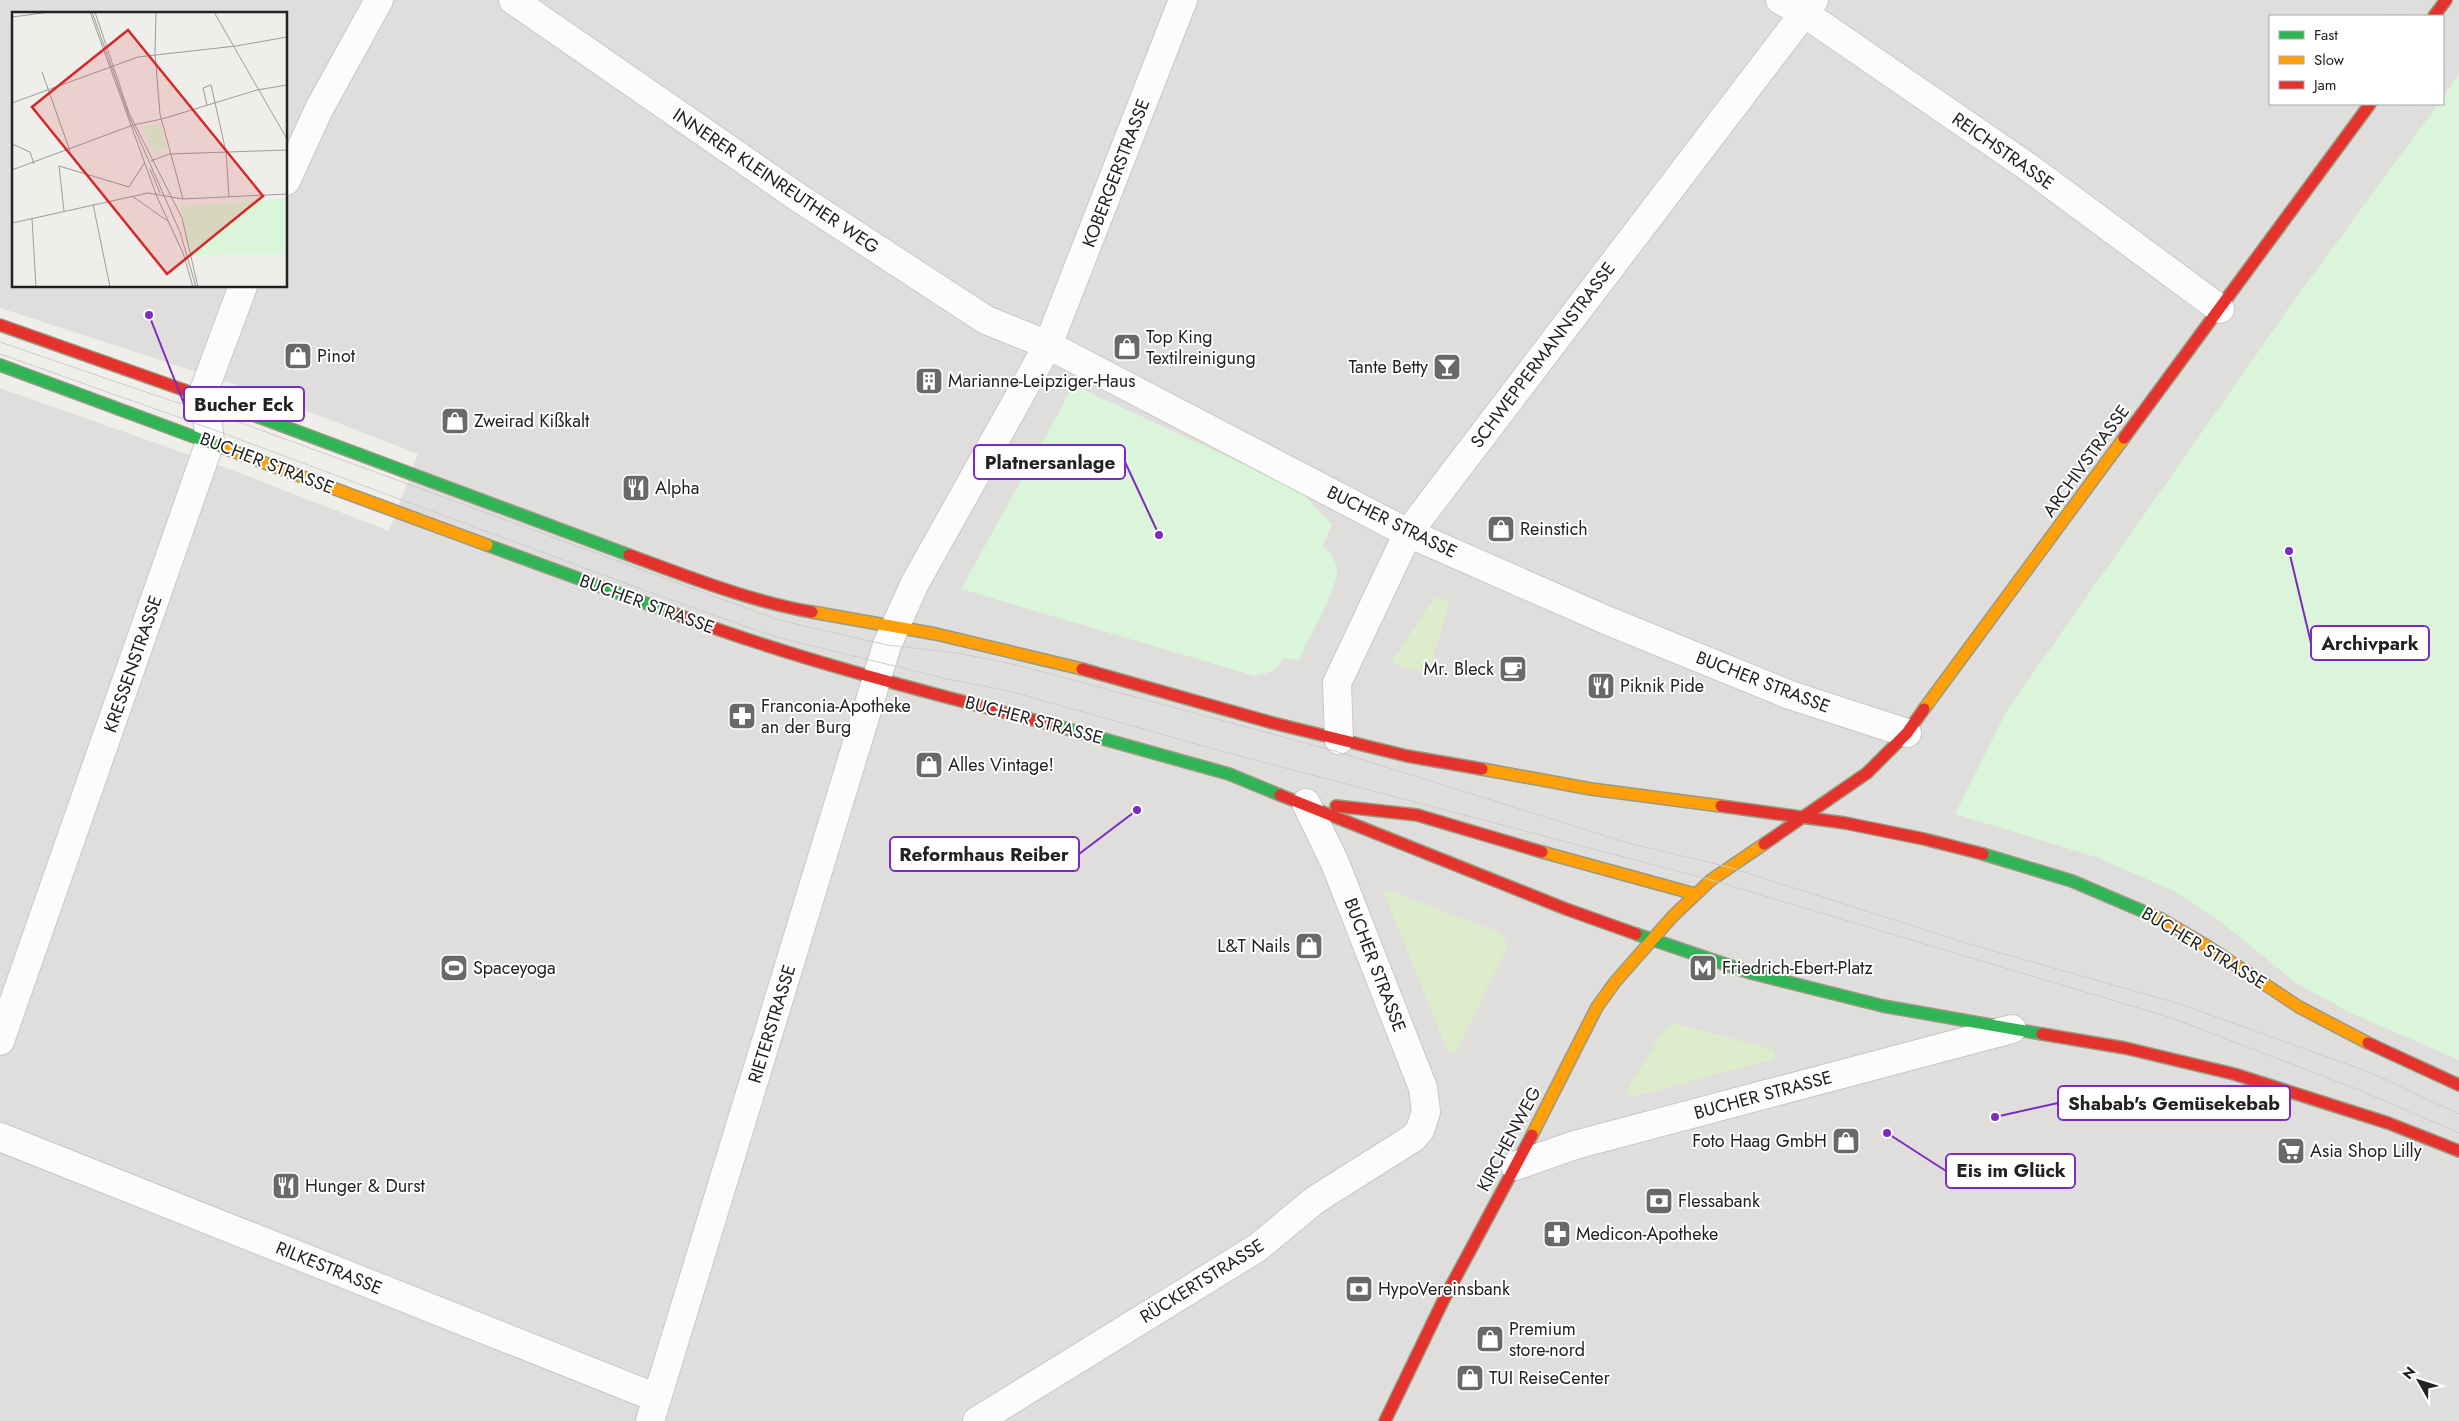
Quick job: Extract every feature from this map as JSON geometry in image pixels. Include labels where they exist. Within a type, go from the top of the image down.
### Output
[{"type":"main road","points":[[2435,15],[2446,0]]},
{"type":"main road","name":"ARCHIVSTRASSE","points":[[1806,816],[1867,773],[1907,733],[2369,105]]},
{"type":"main road","points":[[0,325],[202,396],[704,584],[782,607],[894,627],[1010,651],[1338,740],[1433,761],[1591,789],[1806,816]]},
{"type":"main road","name":"BUCHER STRASSE","points":[[0,365],[699,624],[876,677],[1188,761],[1306,803],[1566,909],[1751,974],[1923,1014],[2125,1048],[2234,1074],[2388,1123],[2459,1151]]},
{"type":"main road","points":[[1306,803],[1417,815],[1602,870],[1695,894],[1728,867],[1806,816]]},
{"type":"main road","name":"BUCHER STRASSE","points":[[1806,816],[1908,835],[1986,855],[2072,881],[2125,902],[2152,914],[2200,941],[2306,1011],[2376,1047],[2459,1085]]},
{"type":"main road","name":"KIRCHENWEG","points":[[1385,1421],[1443,1301],[1543,1115],[1597,1006],[1651,940],[1695,894]]},
{"type":"street","points":[[288,176],[318,109],[379,0]]},
{"type":"street","name":"INNERER KLEINREUTHER WEG","points":[[513,0],[796,196],[986,320],[1048,345]]},
{"type":"street","name":"KOBERGERSTRASSE","points":[[1048,345],[1183,0]]},
{"type":"street","name":"REICHSTRASSE","points":[[1780,0],[1809,7],[2220,309]]},
{"type":"street","name":"SCHWEPPERMANNSTRASSE","points":[[1338,740],[1337,683],[1408,533],[1809,7]]},
{"type":"street","points":[[202,396],[242,288]]},
{"type":"street","points":[[894,627],[919,576],[1048,345]]},
{"type":"street","name":"BUCHER STRASSE","points":[[1048,345],[1408,533],[1606,620],[1790,695],[1907,733]]},
{"type":"street","name":"KRESSENSTRASSE","points":[[0,1041],[210,442],[202,396]]},
{"type":"street","name":"RIETERSTRASSE","points":[[653,1410],[851,766],[876,677],[894,627]]},
{"type":"street","name":"BUCHER STRASSE","points":[[1306,803],[1335,862],[1423,1088],[1427,1105],[1420,1130]]},
{"type":"street","name":"BUCHER STRASSE","points":[[1515,1166],[1575,1146],[2012,1029]]},
{"type":"street","name":"RÜCKERTSTRASSE","points":[[976,1421],[1257,1248],[1315,1200],[1395,1150],[1420,1130]]},
{"type":"street","name":"RILKESTRASSE","points":[[0,1137],[653,1410]]},
{"type":"shaded area","points":[[0,0],[2459,0],[2459,1421],[0,1421],[0,388],[232,470],[389,531],[418,454],[255,391],[0,308]]},
{"type":"shaded area","points":[[30,0],[146,0],[150,2],[146,12],[56,12]]},
{"type":"shaded area","points":[[2400,0],[2420,0],[2409,15],[2389,15]]},
{"type":"shaded area","points":[[2459,21],[2459,40],[2444,61],[2444,43]]},
{"type":"shaded area","points":[[2398,105],[2412,105],[2001,683],[1986,684],[2080,548]]},
{"type":"shaded area","points":[[1337,902],[1409,1083],[1397,1088],[1324,907]]},
{"type":"shaded area","points":[[1987,1053],[1990,1066],[1875,1094],[1872,1081]]},
{"type":"shaded area","points":[[1828,1092],[1831,1106],[1726,1133],[1722,1120]]},
{"type":"shaded area","points":[[1691,1129],[1694,1141],[1627,1159],[1624,1146]]},
{"type":"shaded area","points":[[1375,1130],[1393,1133],[1307,1188],[1298,1174]]},
{"type":"shaded area","points":[[1209,1235],[1224,1261],[956,1421],[898,1421]]},
{"type":"shaded area","points":[[1743,1374],[1814,1406],[1808,1421],[1720,1421]]},
{"type":"green space","points":[[2459,74],[2459,1060],[2353,1014],[2296,983],[2221,922],[2176,892],[2096,857],[1955,814],[2006,712],[2291,305],[2437,105],[2444,105],[2444,96]]},
{"type":"green space","points":[[1074,385],[1299,490],[1332,524],[1323,546],[1335,562],[1337,569],[1336,578],[1299,660],[1284,658],[1273,671],[1255,676],[961,589]]},
{"type":"green space","points":[[1440,597],[1449,604],[1430,668],[1426,672],[1400,666],[1392,661],[1433,600]]},
{"type":"green space","points":[[1391,891],[1502,934],[1508,946],[1455,1054],[1447,1050],[1384,893]]},
{"type":"green space","points":[[1673,1023],[1774,1050],[1775,1059],[1631,1097],[1627,1090],[1665,1028]]},
{"type":"tram line","points":[[0,342],[172,401],[206,410],[779,620],[887,645],[958,653],[1017,665],[1335,751],[1628,843],[1728,867],[1976,946],[2180,1004],[2369,1072],[2459,1114]]},
{"type":"tram line","points":[[0,354],[209,428],[649,592],[773,636],[947,679],[1009,691],[1221,751],[1711,880],[2172,1018],[2359,1090],[2459,1133]]},
{"type":"traffic: fast","points":[[0,365],[224,448]]},
{"type":"traffic: fast","points":[[232,407],[629,555]]},
{"type":"traffic: fast","points":[[487,545],[678,615]]},
{"type":"traffic: fast","points":[[1057,726],[1229,774],[1280,795]]},
{"type":"traffic: fast","points":[[1983,854],[2072,881],[2161,919]]},
{"type":"traffic: fast","points":[[1636,934],[1751,973],[1883,1006],[2042,1034]]},
{"type":"traffic: slow","points":[[1924,709],[2124,438]]},
{"type":"traffic: slow","points":[[224,448],[487,545]]},
{"type":"traffic: slow","points":[[812,612],[936,634],[1082,669]]},
{"type":"traffic: slow","points":[[1482,769],[1591,789],[1721,806]]},
{"type":"traffic: slow","points":[[1532,1135],[1597,1007],[1615,982],[1673,916],[1711,880],[1764,844]]},
{"type":"traffic: slow","points":[[1542,852],[1695,894]]},
{"type":"traffic: slow","points":[[2161,919],[2207,946],[2299,1007],[2368,1043]]},
{"type":"traffic: jam","points":[[2435,15],[2446,0]]},
{"type":"traffic: jam","points":[[2124,438],[2369,105]]},
{"type":"traffic: jam","points":[[0,325],[232,407]]},
{"type":"traffic: jam","points":[[629,555],[742,595],[812,612]]},
{"type":"traffic: jam","points":[[678,615],[818,662],[1057,726]]},
{"type":"traffic: jam","points":[[1082,669],[1273,723],[1407,756],[1482,769]]},
{"type":"traffic: jam","points":[[1764,844],[1867,773],[1907,733],[1924,709]]},
{"type":"traffic: jam","points":[[1280,795],[1566,909],[1636,934]]},
{"type":"traffic: jam","points":[[1336,806],[1417,815],[1542,852]]},
{"type":"traffic: jam","points":[[1721,806],[1845,823],[1924,839],[1983,854]]},
{"type":"traffic: jam","points":[[2042,1034],[2125,1048],[2234,1074],[2388,1123],[2459,1151]]},
{"type":"traffic: jam","points":[[2368,1043],[2459,1085]]},
{"type":"traffic: jam","points":[[1385,1421],[1443,1301],[1532,1135]]},
{"type":"place","name":"Bucher Eck","points":[[149,315]]},
{"type":"place","name":"Top King Textilreinigung","points":[[1127,347]]},
{"type":"place","name":"Pinot","points":[[298,356]]},
{"type":"place","name":"Tante Betty","points":[[1447,367]]},
{"type":"place","name":"Marianne-Leipziger-Haus","points":[[929,381]]},
{"type":"place","name":"Zweirad Kißkalt","points":[[455,421]]},
{"type":"place","name":"Alpha","points":[[636,488]]},
{"type":"place","name":"Reinstich","points":[[1501,529]]},
{"type":"place","name":"Platnersanlage","points":[[1159,535]]},
{"type":"place","name":"Archivpark","points":[[2289,551]]},
{"type":"place","name":"Mr. Bleck","points":[[1513,669]]},
{"type":"place","name":"Piknik Pide","points":[[1601,686]]},
{"type":"place","name":"Franconia-Apotheke an der Burg","points":[[742,716]]},
{"type":"place","name":"Alles Vintage!","points":[[929,765]]},
{"type":"place","name":"Reformhaus Reiber","points":[[1137,810]]},
{"type":"place","name":"L&T Nails","points":[[1309,946]]},
{"type":"place","name":"Spaceyoga","points":[[454,968]]},
{"type":"place","name":"Friedrich-Ebert-Platz","points":[[1703,968]]},
{"type":"place","name":"Shabab's Gemüsekebab","points":[[1995,1117]]},
{"type":"place","name":"Eis im Glück","points":[[1887,1133]]},
{"type":"place","name":"Foto Haag GmbH","points":[[1846,1141]]},
{"type":"place","name":"Asia Shop Lilly","points":[[2291,1151]]},
{"type":"place","name":"Hunger & Durst","points":[[286,1186]]},
{"type":"place","name":"Flessabank","points":[[1659,1201]]},
{"type":"place","name":"Medicon-Apotheke","points":[[1557,1234]]},
{"type":"place","name":"HypoVereinsbank","points":[[1359,1289]]},
{"type":"place","name":"Premium store-nord","points":[[1490,1339]]},
{"type":"place","name":"TUI ReiseCenter","points":[[1470,1378]]}]
